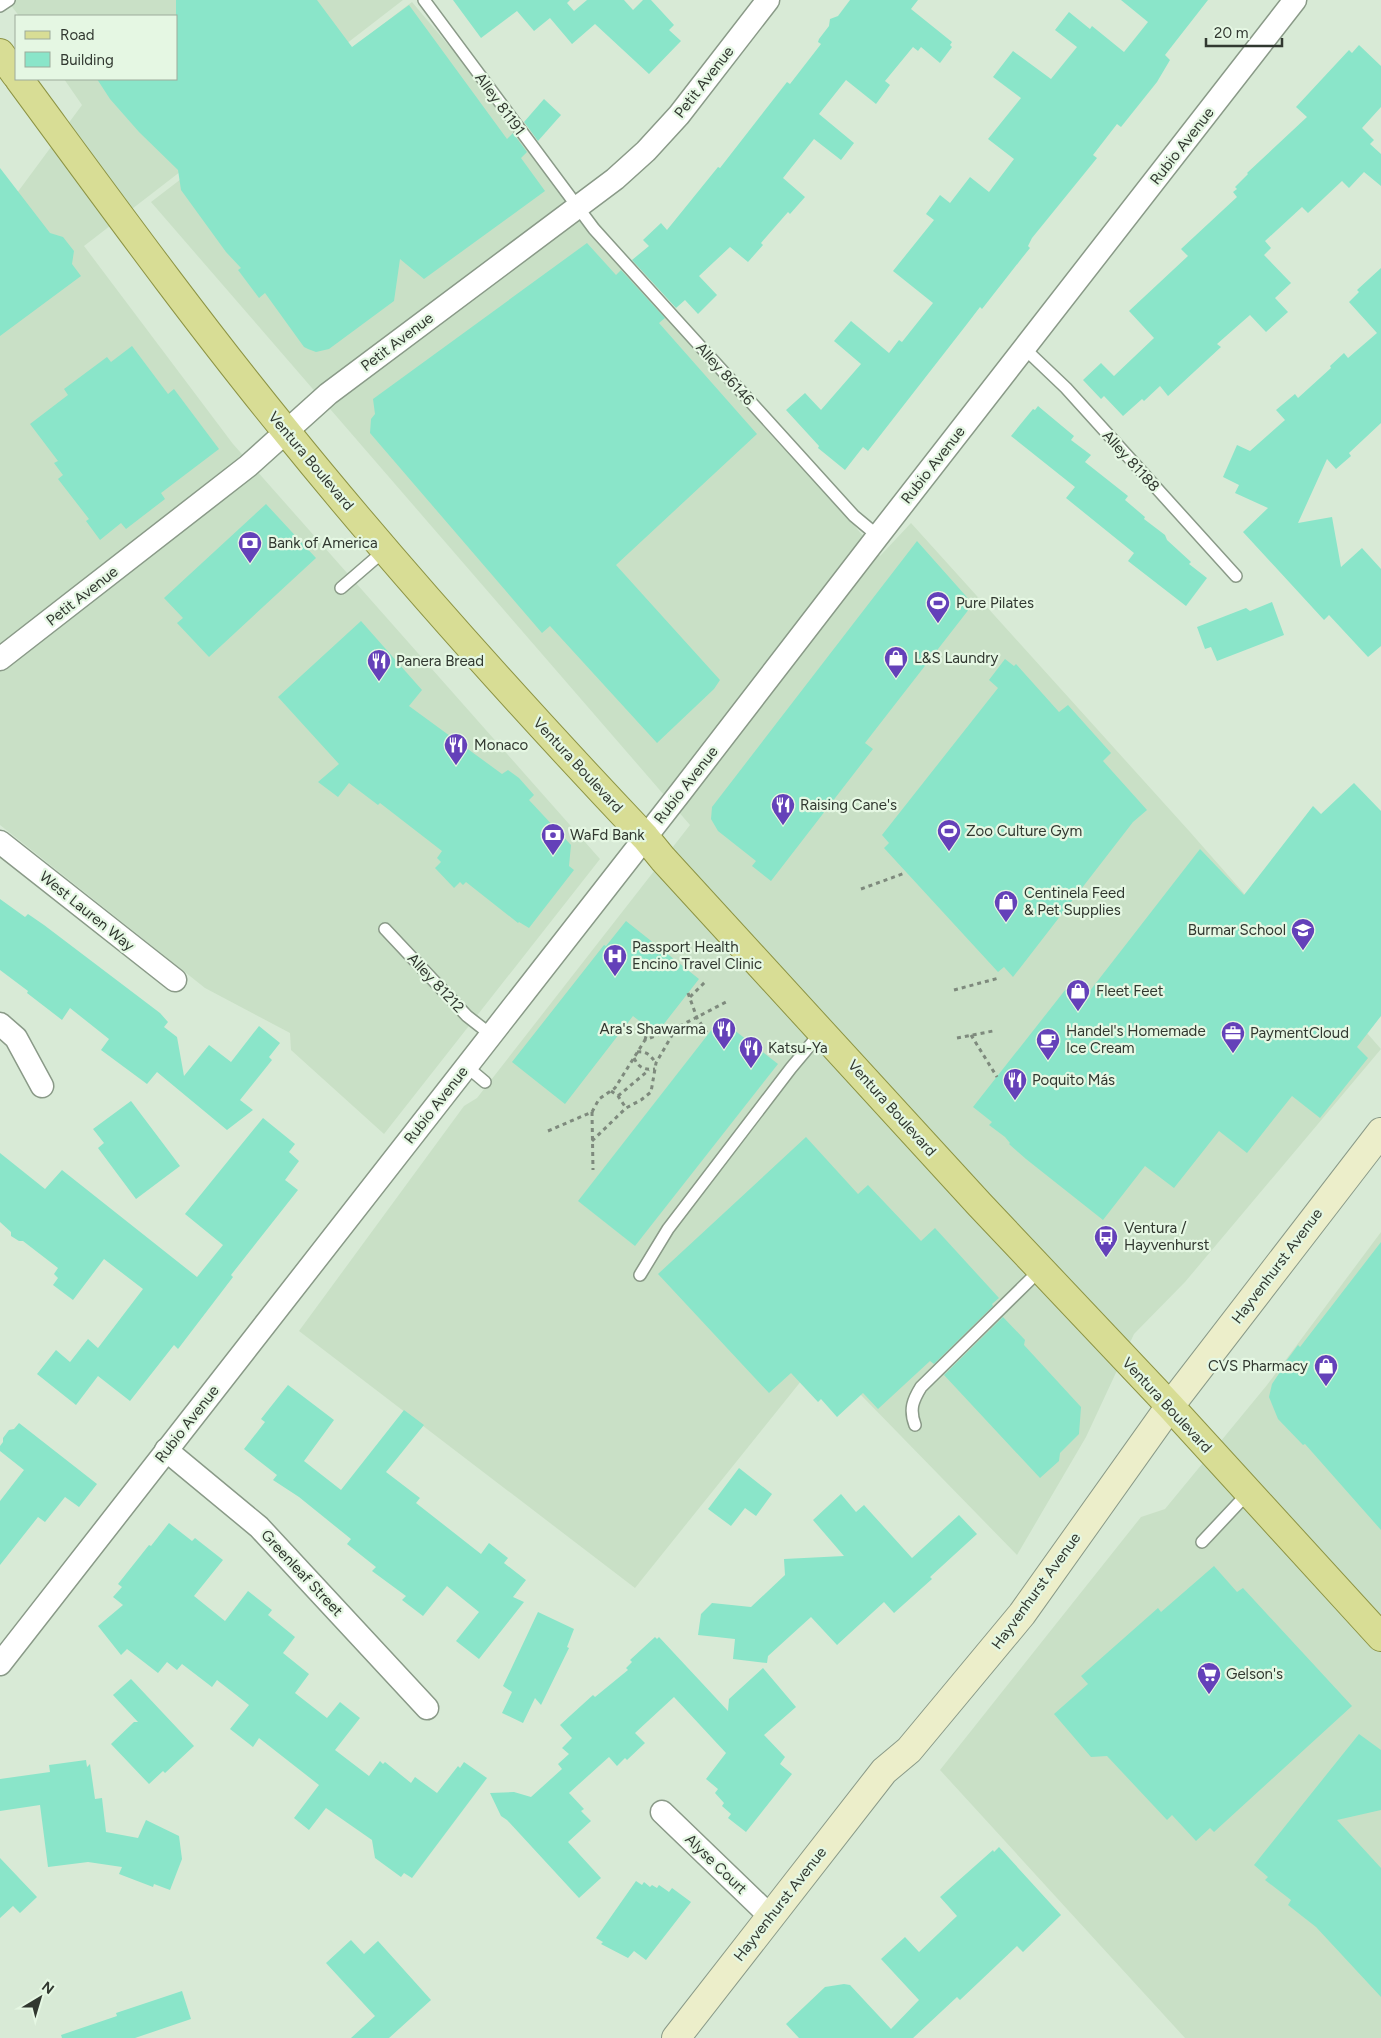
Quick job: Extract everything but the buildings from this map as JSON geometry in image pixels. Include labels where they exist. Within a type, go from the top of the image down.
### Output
[{"type":"main road","points":[[0,53],[15,74]]},
{"type":"main road","name":"Ventura Boulevard","points":[[20,80],[160,271],[286,431],[385,550],[508,690],[645,837],[980,1205],[1170,1406],[1381,1637]]},
{"type":"main road","name":"Hayvenhurst Avenue","points":[[676,2038],[884,1771],[916,1743],[1022,1614],[1170,1406],[1381,1132]]},
{"type":"street","name":"Rubio Avenue","points":[[0,1664],[1295,0]]},
{"type":"street","name":"Petit Avenue","points":[[0,659],[240,472],[328,394],[615,179],[646,151],[679,115],[760,3]]},
{"type":"street","name":"West Lauren Way","points":[[0,842],[174,980]]},
{"type":"street","points":[[0,1024],[16,1038],[42,1086]]},
{"type":"street","name":"Greenleaf Street","points":[[166,1450],[260,1527],[428,1708]]},
{"type":"street","name":"Alyse Court","points":[[662,1812],[771,1917]]},
{"type":"lane","points":[[0,6],[9,0]]},
{"type":"lane","name":"Alley 81191","points":[[424,0],[576,207]]},
{"type":"lane","name":"Alley 86146","points":[[576,207],[854,516],[878,536]]},
{"type":"lane","name":"Alley 81188","points":[[1024,348],[1066,388],[1236,576]]},
{"type":"lane","points":[[341,588],[385,550]]},
{"type":"lane","name":"Alley 81212","points":[[385,929],[467,1016],[490,1034]]},
{"type":"lane","points":[[640,1275],[668,1228],[791,1068],[822,1031]]},
{"type":"lane","points":[[466,1066],[485,1082]]},
{"type":"lane","points":[[915,1425],[911,1415],[912,1401],[921,1387],[1042,1269]]},
{"type":"lane","points":[[1202,1542],[1248,1493]]},
{"type":"path","points":[[861,889],[905,874]]},
{"type":"path","points":[[954,990],[999,978]]},
{"type":"path","points":[[707,980],[689,995],[697,1018],[708,1034]]},
{"type":"path","points":[[645,1040],[676,1028],[728,1002]]},
{"type":"path","points":[[593,1170],[592,1112],[599,1099],[615,1088],[645,1040],[648,1028]]},
{"type":"path","points":[[592,1141],[626,1108],[651,1092],[656,1063],[676,1028]]},
{"type":"path","points":[[957,1038],[993,1031]]},
{"type":"path","points":[[971,1036],[997,1076]]},
{"type":"path","points":[[636,1052],[649,1054],[656,1063]]},
{"type":"path","points":[[634,1057],[639,1067],[649,1070],[655,1069]]},
{"type":"path","points":[[618,1096],[649,1070]]},
{"type":"path","points":[[611,1091],[618,1096],[626,1108]]},
{"type":"path","points":[[548,1131],[592,1112]]},
{"type":"shaded area","points":[[7,0],[403,0],[84,246],[233,444],[600,859],[384,1134],[291,1050],[290,1033],[205,988],[0,825],[0,216],[82,105],[65,80],[178,80],[178,15],[18,15]]},
{"type":"shaded area","points":[[412,2],[880,556],[911,523],[1190,832],[1381,1049],[1185,1282],[1134,1334],[1086,1437],[1017,1555],[822,1355],[635,1588],[299,1331],[464,1106],[477,1098],[690,825],[151,202]]},
{"type":"shaded area","points":[[1381,1232],[1381,2038],[1185,2038],[940,1770],[1141,1517],[1165,1509],[1267,1385]]},
{"type":"place","name":"Bank of America","points":[[250,564]]},
{"type":"place","name":"Pure Pilates","points":[[938,624]]},
{"type":"place","name":"L&S Laundry","points":[[896,679]]},
{"type":"place","name":"Panera Bread","points":[[379,682]]},
{"type":"place","name":"Monaco","points":[[456,766]]},
{"type":"place","name":"Raising Cane's","points":[[783,826]]},
{"type":"place","name":"Zoo Culture Gym","points":[[949,852]]},
{"type":"place","name":"WaFd Bank","points":[[553,856]]},
{"type":"place","name":"Centinela Feed & Pet Supplies","points":[[1006,923]]},
{"type":"place","name":"Burmar School","points":[[1303,951]]},
{"type":"place","name":"Passport Health Encino Travel Clinic","points":[[615,977]]},
{"type":"place","name":"Fleet Feet","points":[[1078,1012]]},
{"type":"place","name":"Ara's Shawarma","points":[[724,1050]]},
{"type":"place","name":"PaymentCloud","points":[[1233,1054]]},
{"type":"place","name":"Handel's Homemade Ice Cream","points":[[1048,1061]]},
{"type":"place","name":"Katsu-Ya","points":[[751,1069]]},
{"type":"place","name":"Poquito Más","points":[[1015,1101]]},
{"type":"place","name":"Ventura / Hayvenhurst","points":[[1106,1258]]},
{"type":"place","name":"CVS Pharmacy","points":[[1326,1387]]},
{"type":"place","name":"Gelson's","points":[[1209,1695]]}]
